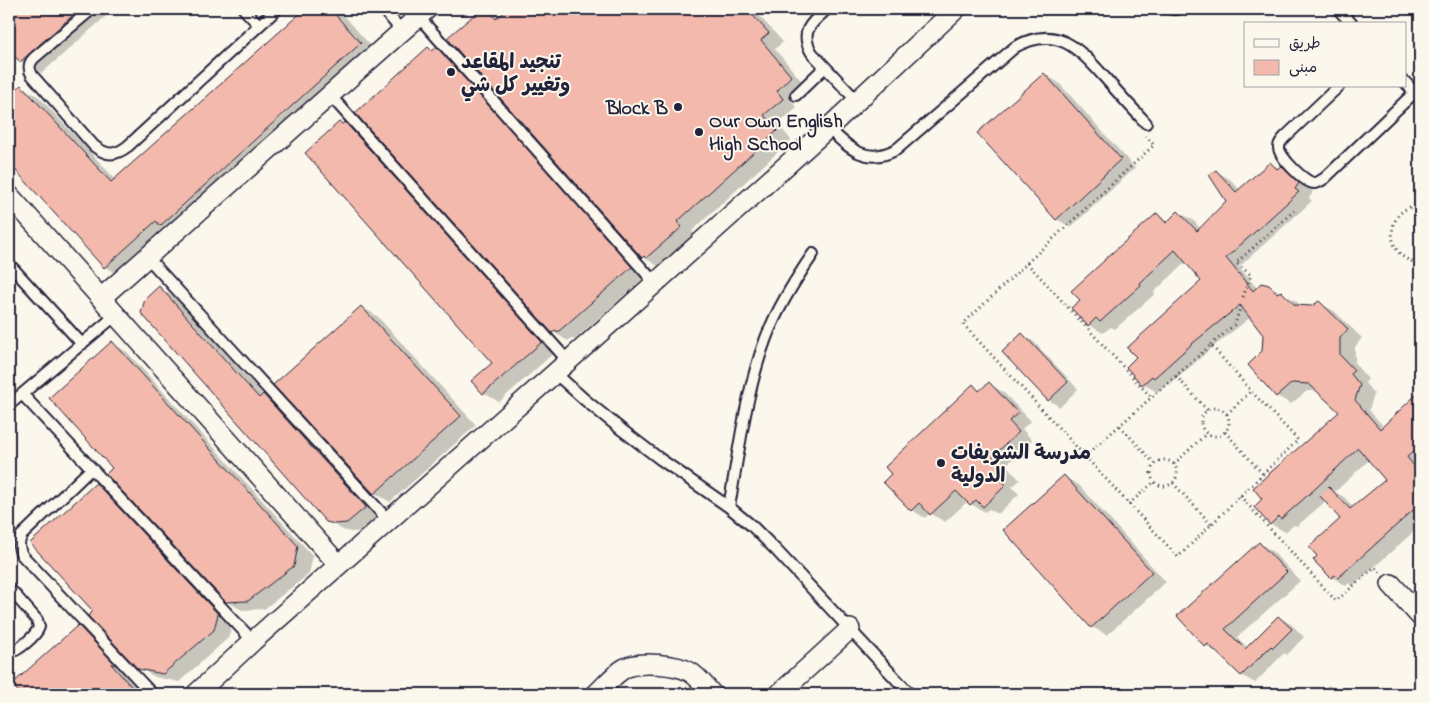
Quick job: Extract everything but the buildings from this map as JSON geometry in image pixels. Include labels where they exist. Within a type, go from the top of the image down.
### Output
[{"type":"street","points":[[196,694],[338,564],[828,128],[956,9]]},
{"type":"street","points":[[101,298],[422,13]]},
{"type":"street","points":[[9,195],[338,564]]},
{"type":"street","points":[[9,207],[22,213],[33,222]]},
{"type":"street","points":[[1391,584],[1420,616]]},
{"type":"street","points":[[778,694],[850,630]]},
{"type":"street","points":[[596,694],[624,668],[643,664],[676,666],[684,669],[692,673],[712,694]]},
{"type":"lane","points":[[92,9],[34,58],[29,66],[30,71],[94,146],[102,152],[111,154],[121,151],[128,146],[277,9]]},
{"type":"lane","points":[[244,9],[259,25]]},
{"type":"lane","points":[[383,9],[402,31]]},
{"type":"lane","points":[[827,9],[809,26],[806,35],[807,44],[812,52],[856,100]]},
{"type":"lane","points":[[1338,9],[1350,22]]},
{"type":"lane","points":[[422,13],[655,283]]},
{"type":"lane","points":[[828,128],[844,144],[861,154],[870,156],[888,154],[897,149],[1015,46],[1042,38],[1061,40],[1079,50],[1145,129]]},
{"type":"lane","points":[[796,95],[825,66]]},
{"type":"lane","points":[[1337,88],[1281,142],[1279,147],[1280,153],[1284,158],[1309,182],[1314,183],[1325,178],[1418,95],[1406,83]]},
{"type":"lane","points":[[330,95],[561,367],[585,400],[660,459],[729,507],[752,526],[910,694]]},
{"type":"lane","points":[[729,507],[748,398],[766,337],[795,280],[813,254]]},
{"type":"lane","points":[[147,258],[388,520]]},
{"type":"lane","points":[[9,264],[82,344]]},
{"type":"lane","points":[[9,405],[116,315]]},
{"type":"lane","points":[[22,394],[253,641]]},
{"type":"lane","points":[[91,469],[22,535],[18,545],[19,550],[152,694]]},
{"type":"lane","points":[[9,588],[37,620],[39,628],[35,634],[16,650],[9,652]]},
{"type":"path","points":[[1145,129],[1154,145],[964,324],[1178,557],[1298,440],[1211,345]]},
{"type":"path","points":[[1420,206],[1408,208],[1401,212],[1393,226],[1392,234],[1393,241],[1401,255],[1407,260],[1420,263]]},
{"type":"path","points":[[1244,297],[1251,275],[1236,263],[1294,211]]},
{"type":"path","points":[[1027,263],[1152,398]]},
{"type":"path","points":[[1085,456],[1234,324],[1241,305]]},
{"type":"path","points":[[1176,376],[1208,411]]},
{"type":"path","points":[[1226,414],[1252,391]]},
{"type":"path","points":[[1219,408],[1226,414],[1229,423],[1225,432],[1216,436],[1211,435],[1204,429],[1202,420],[1208,411],[1219,408]]},
{"type":"path","points":[[1120,426],[1154,463]]},
{"type":"path","points":[[1174,464],[1207,432]]},
{"type":"path","points":[[1225,432],[1263,474]]},
{"type":"path","points":[[1164,460],[1174,464],[1177,468],[1177,474],[1173,483],[1163,486],[1154,482],[1151,476],[1151,469],[1154,463],[1164,460]]},
{"type":"path","points":[[1129,504],[1154,482]]},
{"type":"path","points":[[1173,483],[1212,524]]},
{"type":"path","points":[[1240,496],[1336,601],[1375,567],[1391,584]]},
{"type":"place","name":"تنجيد المقاعد وتغيير كل شي","points":[[451,72]]},
{"type":"place","name":"Block B","points":[[678,107]]},
{"type":"place","name":"Our Own English High School","points":[[699,132]]},
{"type":"place","name":"مدرسة الشويفات الدولية","points":[[941,463]]}]
